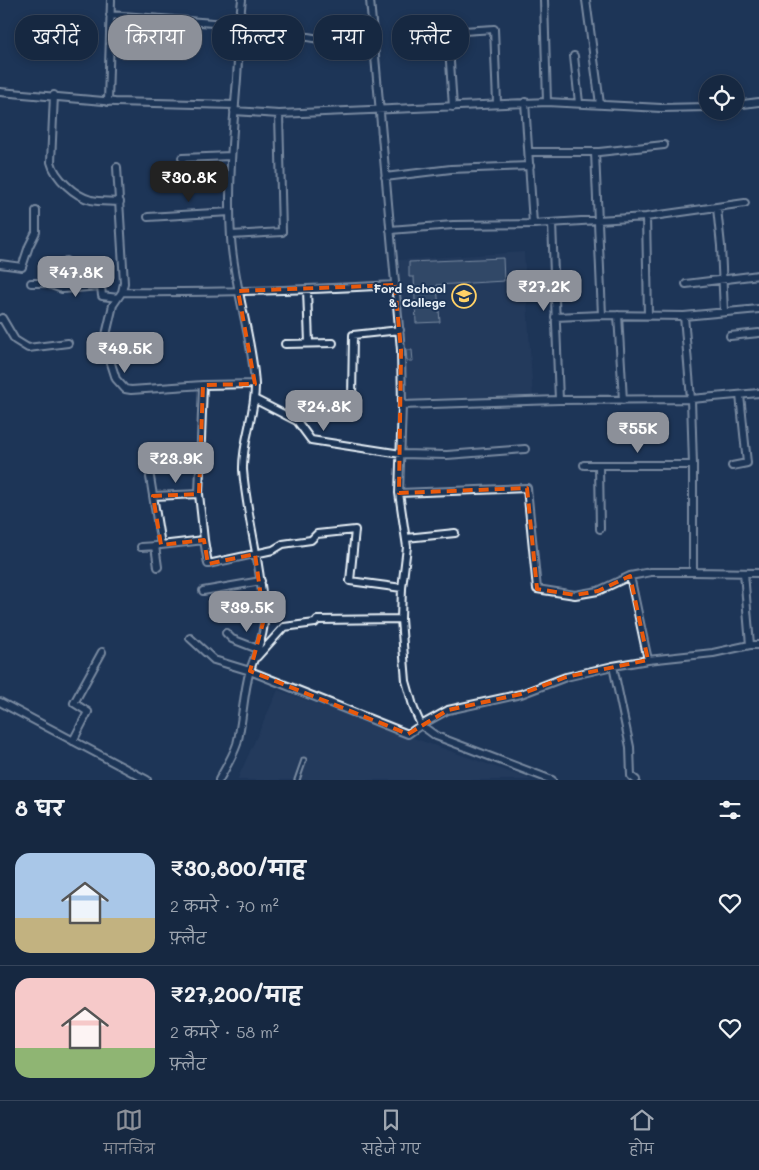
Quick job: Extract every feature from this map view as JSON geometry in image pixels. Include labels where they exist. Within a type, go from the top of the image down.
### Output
[{"type":"street","points":[[110,15],[111,0]]},
{"type":"street","points":[[240,15],[242,0]]},
{"type":"street","points":[[370,0],[371,15]]},
{"type":"street","points":[[544,0],[547,102]]},
{"type":"street","points":[[586,0],[600,104]]},
{"type":"street","points":[[453,106],[448,32],[494,29],[497,103]]},
{"type":"street","points":[[574,56],[579,103]]},
{"type":"street","points":[[108,102],[109,60]]},
{"type":"street","points":[[219,780],[236,746],[250,671],[258,649],[264,618],[261,581],[255,554],[243,468],[255,384],[251,347],[238,291],[231,235],[231,156],[237,60]]},
{"type":"street","points":[[375,60],[400,330],[402,405],[399,493],[408,547],[402,588],[401,619],[406,681],[414,709],[421,724],[436,736],[552,780]]},
{"type":"street","points":[[0,92],[54,95],[108,102],[235,108],[279,114],[525,102],[661,108],[699,107]]},
{"type":"street","points":[[54,95],[50,162],[53,170],[64,182],[83,197],[92,200],[120,202]]},
{"type":"street","points":[[525,102],[533,224]]},
{"type":"street","points":[[744,104],[759,102]]},
{"type":"street","points":[[231,235],[282,232],[279,114]]},
{"type":"street","points":[[529,152],[595,152],[664,145]]},
{"type":"street","points":[[595,152],[602,315]]},
{"type":"street","points":[[182,158],[231,156]]},
{"type":"street","points":[[385,177],[451,169],[530,166]]},
{"type":"street","points":[[117,167],[124,274],[122,292],[114,305],[106,335],[109,357],[116,379],[121,386],[131,390],[203,385],[255,384]]},
{"type":"street","points":[[390,230],[453,224],[533,224],[599,221],[717,208],[745,202]]},
{"type":"street","points":[[717,208],[724,312]]},
{"type":"street","points":[[0,264],[22,266],[36,232],[36,211]]},
{"type":"street","points":[[148,216],[230,212]]},
{"type":"street","points":[[646,217],[648,315]]},
{"type":"street","points":[[552,223],[559,400]]},
{"type":"street","points":[[64,289],[63,274],[66,261]]},
{"type":"street","points":[[686,284],[759,275]]},
{"type":"street","points":[[31,283],[46,283],[64,289],[101,286],[102,296],[118,298]]},
{"type":"street","points":[[122,292],[204,293],[395,285]]},
{"type":"street","points":[[307,290],[309,343]]},
{"type":"street","points":[[555,317],[602,315],[684,316],[759,309]]},
{"type":"street","points":[[618,315],[623,400]]},
{"type":"street","points":[[684,316],[691,399],[693,465],[692,572]]},
{"type":"street","points":[[0,319],[2,318],[15,340],[28,348],[68,343]]},
{"type":"street","points":[[352,399],[354,335],[400,330]]},
{"type":"street","points":[[730,336],[759,333]]},
{"type":"street","points":[[285,344],[333,343]]},
{"type":"street","points":[[203,385],[199,494],[208,564],[273,550],[283,544],[311,540],[317,534],[355,530],[350,581],[402,588]]},
{"type":"street","points":[[402,405],[559,400],[691,399],[759,393]]},
{"type":"street","points":[[732,466],[747,463],[740,395]]},
{"type":"street","points":[[254,399],[297,421],[311,440],[400,454],[447,455],[525,449]]},
{"type":"street","points":[[584,465],[693,465]]},
{"type":"street","points":[[599,465],[600,529]]},
{"type":"street","points":[[150,477],[158,546],[158,567]]},
{"type":"street","points":[[399,493],[527,488],[537,589],[575,595],[598,591],[630,576],[651,572],[759,573]]},
{"type":"street","points":[[153,496],[199,494]]},
{"type":"street","points":[[406,538],[455,533]]},
{"type":"street","points":[[141,547],[204,540]]},
{"type":"street","points":[[744,573],[750,645]]},
{"type":"street","points":[[630,576],[648,660]]},
{"type":"street","points":[[203,591],[261,581]]},
{"type":"street","points":[[254,659],[284,627],[315,623],[317,620],[401,619]]},
{"type":"street","points":[[226,632],[232,639],[258,649]]},
{"type":"street","points":[[190,638],[214,660],[250,671],[408,734],[421,724],[448,710],[522,694],[566,677],[648,660],[713,653],[750,645],[759,645]]},
{"type":"street","points":[[74,741],[88,712],[74,703],[102,652]]},
{"type":"street","points":[[613,666],[630,747],[633,779]]},
{"type":"street","points":[[0,702],[146,780]]},
{"type":"lane","points":[[297,780],[304,760]]},
{"type":"highlighted area","points":[[395,285],[401,350],[399,493],[527,488],[537,589],[575,595],[598,591],[630,576],[648,660],[566,677],[521,694],[448,710],[408,734],[250,671],[264,619],[255,554],[208,564],[204,540],[161,545],[153,496],[199,494],[203,385],[255,384],[238,291]]},
{"type":"shaded area","name":"Ford School & College","points":[[524,252],[533,397],[407,400],[399,260]]},
{"type":"shaded area","points":[[278,690],[532,780],[237,780]]},
{"type":"building","points":[[503,258],[504,281],[437,285],[440,322],[416,323],[414,277],[409,277],[409,262]]},
{"type":"building","points":[[406,350],[412,350],[413,361],[407,361]]},
{"type":"place","name":"Ford School & College","points":[[464,296]]}]
